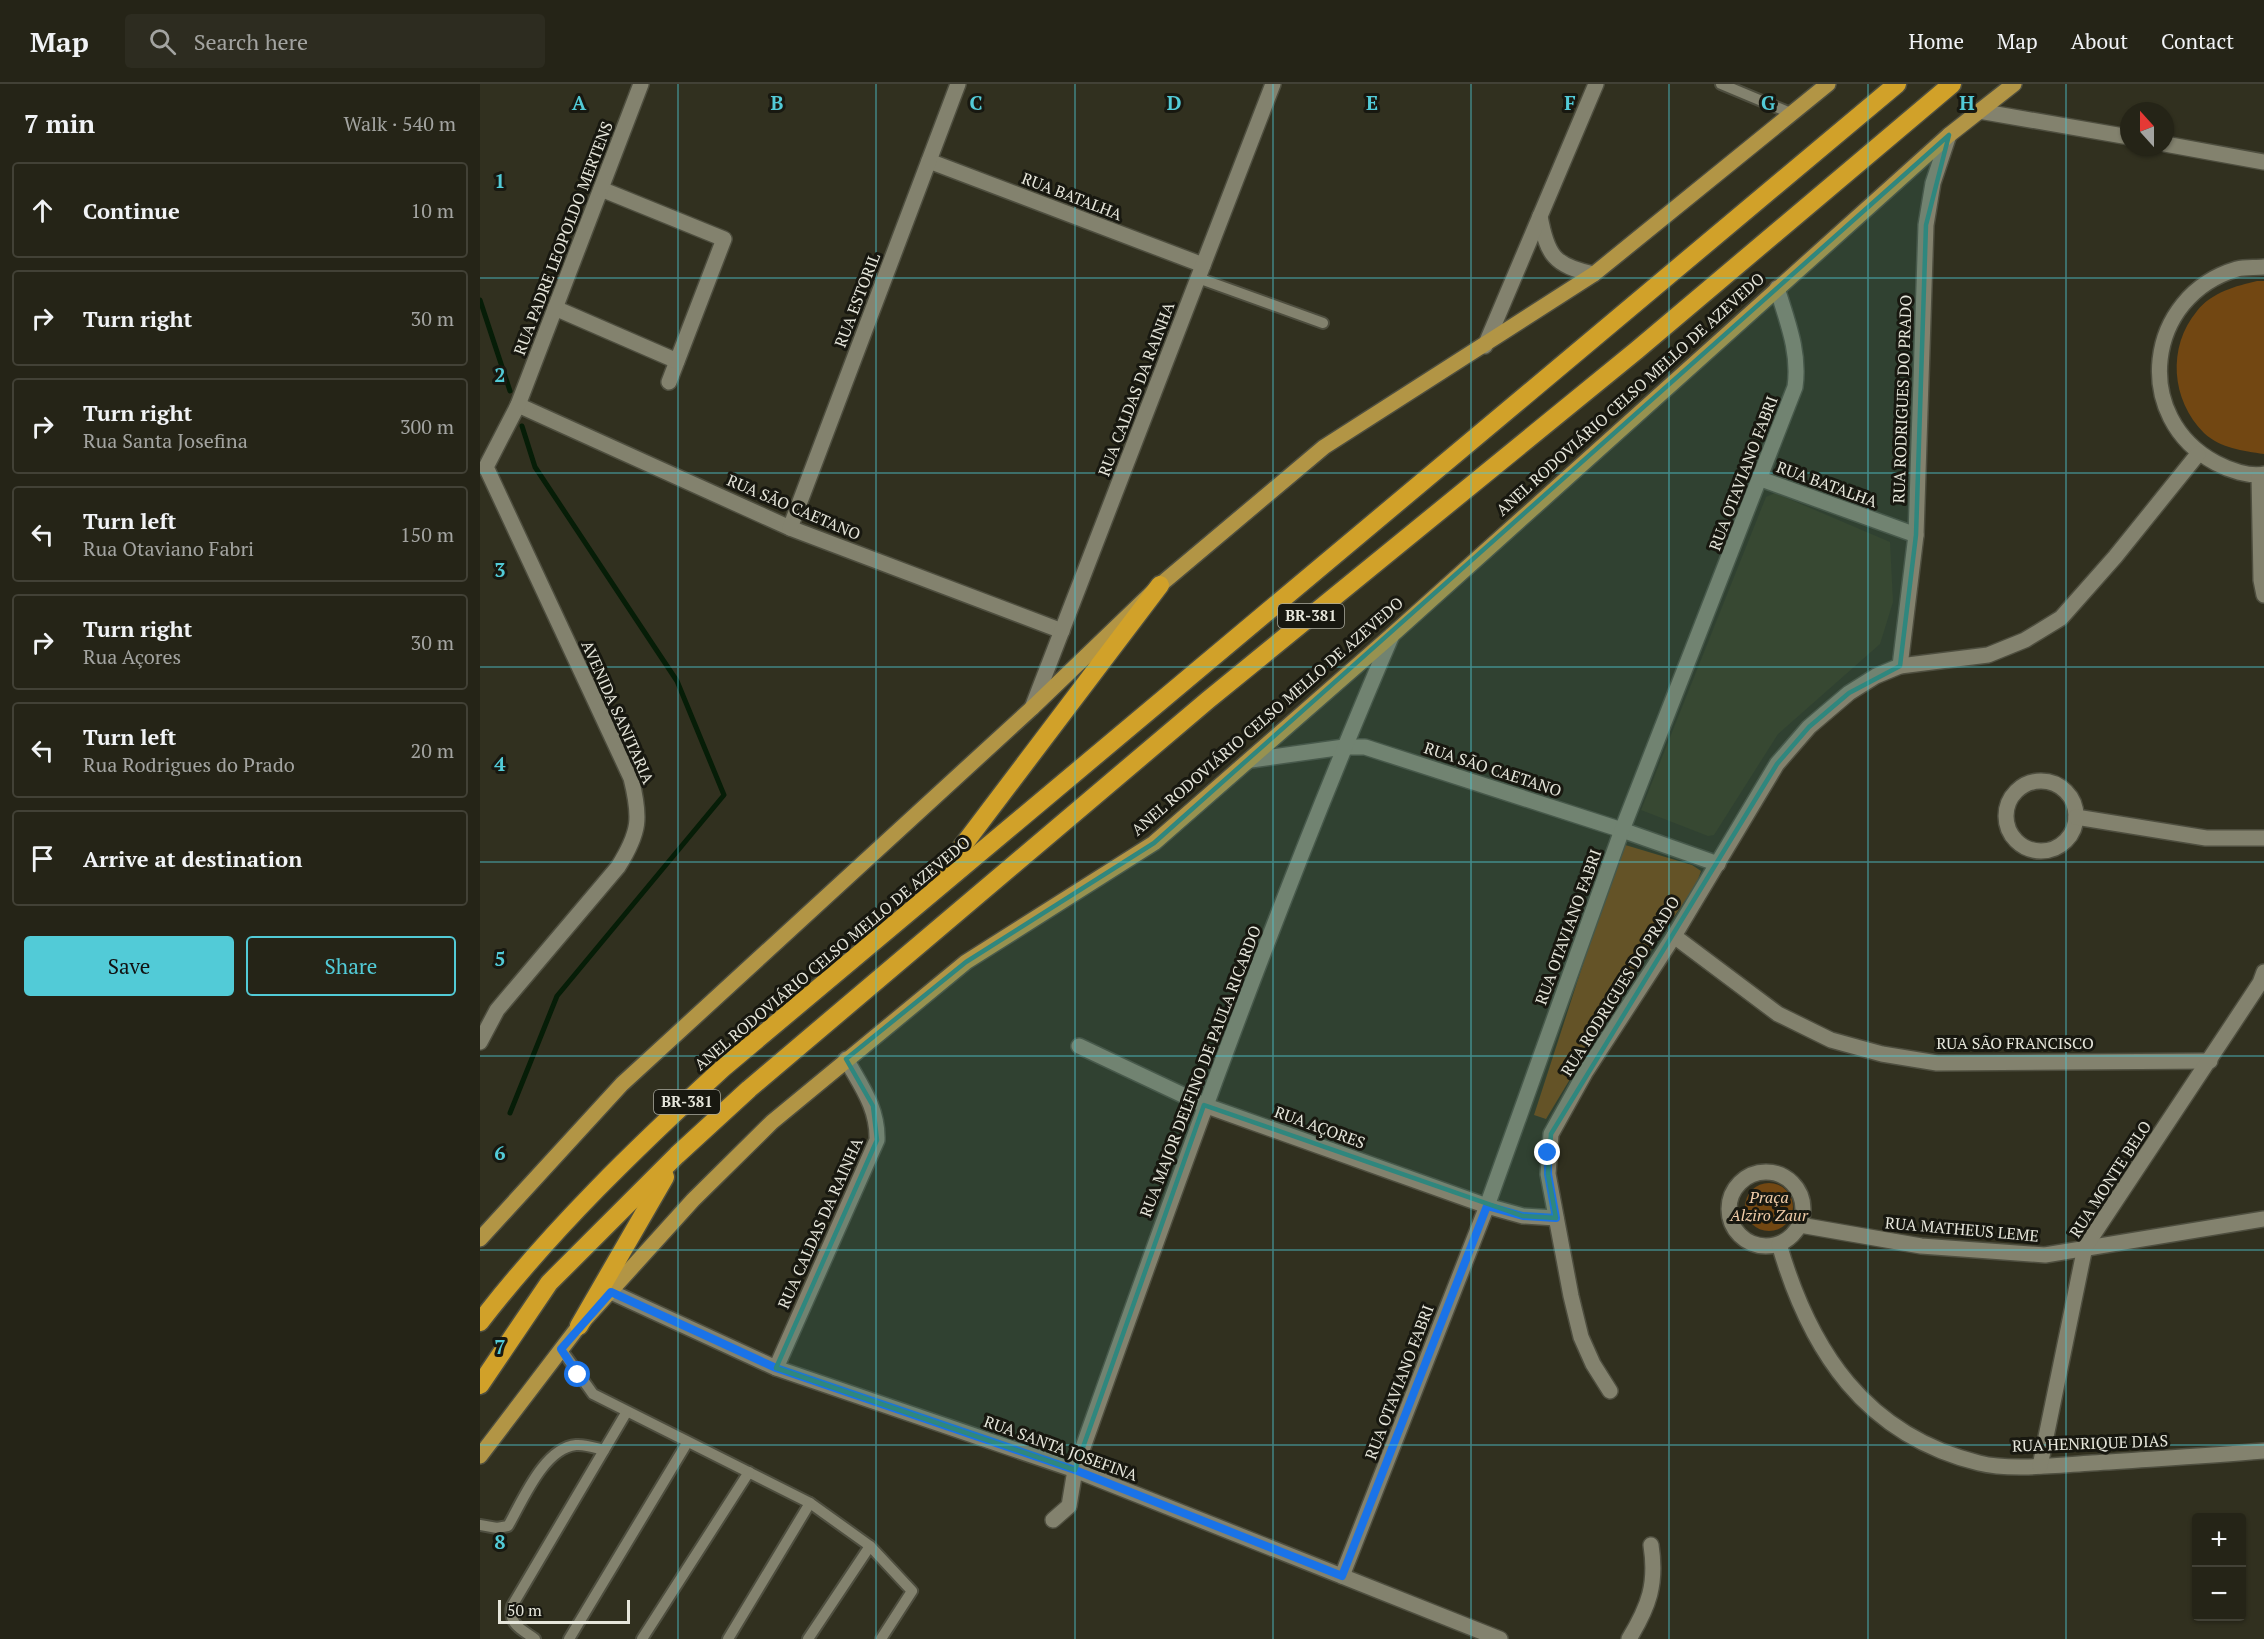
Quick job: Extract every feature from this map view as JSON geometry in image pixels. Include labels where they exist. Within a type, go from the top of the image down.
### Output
[{"type":"highway","name":"ANEL RODOVIÁRIO CELSO MELLO DE AZEVEDO","points":[[480,1322],[521,1269],[655,1131],[723,1068],[1897,84]]},
{"type":"highway","name":"ANEL RODOVIÁRIO CELSO MELLO DE AZEVEDO","points":[[480,1385],[549,1283],[677,1155],[749,1089],[1208,700],[1637,350],[1952,84]]},
{"type":"highway","points":[[917,906],[1160,585]]},
{"type":"highway","points":[[579,1326],[677,1155]]},
{"type":"main road","points":[[480,1239],[622,1084],[1032,708],[1160,585],[1324,447],[1485,346],[1594,274],[1828,84]]},
{"type":"main road","name":"ANEL RODOVIÁRIO CELSO MELLO DE AZEVEDO","points":[[480,1456],[579,1326],[693,1200],[772,1122],[966,962],[1154,843],[1392,635],[1948,135],[2014,84]]},
{"type":"street","name":"RUA PADRE LEOPOLDO MERTENS","points":[[518,405],[641,84]]},
{"type":"street","name":"RUA ESTORIL","points":[[790,528],[958,84]]},
{"type":"street","name":"RUA CALDAS DA RAINHA","points":[[1032,708],[1273,84]]},
{"type":"street","points":[[1485,346],[1596,84]]},
{"type":"street","points":[[1979,111],[2120,135]]},
{"type":"street","name":"RUA RODRIGUES DO PRADO","points":[[1900,666],[1916,535],[1926,225],[1933,183],[1948,135]]},
{"type":"street","points":[[2174,146],[2264,162]]},
{"type":"street","name":"RUA BATALHA","points":[[929,161],[1201,272]]},
{"type":"street","points":[[601,189],[724,239],[669,382]]},
{"type":"street","points":[[1540,216],[1544,240],[1560,264],[1594,274]]},
{"type":"street","points":[[2264,267],[2238,269],[2202,285],[2175,313],[2160,349],[2159,388],[2173,424],[2198,454],[2227,469],[2262,475],[2261,580],[2264,595]]},
{"type":"street","name":"RUA OTAVIANO FABRI","points":[[1342,1576],[1487,1206],[1622,830],[1795,387],[1798,368],[1796,352],[1777,288]]},
{"type":"street","points":[[555,308],[677,361]]},
{"type":"street","name":"RUA SÃO CAETANO","points":[[518,405],[790,528],[1062,631]]},
{"type":"street","name":"AVENIDA SANITARIA","points":[[480,1042],[497,1010],[618,867],[633,843],[638,824],[631,778],[483,464],[518,405]]},
{"type":"street","name":"RUA RODRIGUES DO PRADO","points":[[1611,1390],[1593,1364],[1581,1337],[1548,1174],[1551,1134],[1585,1073],[1674,936],[1777,764],[1809,727],[1849,693],[1876,676],[1900,666],[1988,655],[2025,640],[2061,618],[2115,557],[2198,454]]},
{"type":"street","name":"RUA BATALHA","points":[[1761,479],[1916,535]]},
{"type":"street","name":"RUA MAJOR DELFINO DE PAULA RICARDO","points":[[1053,1520],[1069,1506],[1075,1470],[1204,1105],[1344,747],[1392,635]]},
{"type":"street","name":"RUA SÃO CAETANO","points":[[1251,760],[1344,747],[1365,747],[1622,830],[1718,864]]},
{"type":"street","points":[[2040,782],[2061,788],[2074,806],[2076,817],[2074,830],[2067,840],[2045,851],[2026,848],[2012,836],[2007,825],[2006,812],[2010,800],[2018,790],[2040,782]]},
{"type":"street","points":[[2076,817],[2206,838],[2264,838]]},
{"type":"street","name":"RUA SÃO FRANCISCO","points":[[1674,936],[1778,1014],[1831,1040],[1882,1054],[1937,1063],[2210,1061]]},
{"type":"street","name":"RUA MONTE BELO","points":[[2040,1466],[2085,1246],[2210,1061],[2260,983],[2264,972]]},
{"type":"street","name":"RUA AÇORES","points":[[1079,1046],[1204,1105],[1487,1206],[1523,1216],[1556,1218]]},
{"type":"street","name":"RUA CALDAS DA RAINHA","points":[[776,1368],[877,1140],[878,1124],[873,1106],[846,1059]]},
{"type":"street","points":[[1762,1173],[1783,1176],[1794,1185],[1802,1197],[1804,1212],[1800,1226],[1791,1237],[1779,1244],[1764,1246],[1750,1243],[1739,1234],[1731,1221],[1729,1207],[1733,1193],[1742,1182],[1762,1173]]},
{"type":"street","name":"RUA MATHEUS LEME","points":[[1800,1226],[1921,1246],[2045,1255],[2085,1246],[2264,1219]]},
{"type":"street","name":"RUA HENRIQUE DIAS","points":[[1779,1244],[1792,1291],[1823,1352],[1849,1385],[1878,1414],[1919,1442],[1980,1463],[2040,1466],[2264,1451]]},
{"type":"street","name":"RUA SANTA JOSEFINA","points":[[611,1292],[776,1368],[1075,1470],[1500,1639]]},
{"type":"street","points":[[1629,1639],[1641,1619],[1653,1588],[1654,1568],[1651,1545]]},
{"type":"lane","points":[[1721,84],[1793,114]]},
{"type":"lane","points":[[1201,272],[1323,323]]},
{"type":"lane","points":[[561,1349],[593,1394],[626,1413],[810,1503],[870,1546],[912,1591],[881,1639]]},
{"type":"lane","points":[[535,1639],[514,1624],[510,1617],[512,1606],[626,1413]]},
{"type":"lane","points":[[569,1639],[687,1443]]},
{"type":"lane","points":[[480,1525],[497,1528],[508,1526],[549,1457],[563,1448],[578,1444],[604,1450]]},
{"type":"lane","points":[[642,1639],[749,1472]]},
{"type":"lane","points":[[728,1639],[810,1503]]},
{"type":"lane","points":[[808,1639],[870,1546]]},
{"type":"highlighted area","points":[[1949,135],[1926,225],[1916,535],[1900,666],[1849,693],[1809,727],[1777,764],[1551,1134],[1548,1174],[1556,1218],[1523,1216],[1204,1105],[1075,1470],[776,1368],[877,1140],[873,1106],[846,1059],[966,962],[1154,843]]},
{"type":"shaded area","points":[[1775,493],[1890,542],[1893,602],[1880,644],[1778,734],[1714,835],[1708,836],[1641,810],[1766,497]]},
{"type":"green space","points":[[2257,281],[2264,281],[2264,454],[2224,445],[2204,433],[2193,420],[2185,405],[2179,389],[2177,373],[2177,357],[2187,325],[2203,304],[2217,294]]},
{"type":"green space","points":[[1622,844],[1692,865],[1701,871],[1696,885],[1626,986],[1546,1119],[1534,1115]]},
{"type":"green space","name":"Praça Alziro Zaur","points":[[1769,1183],[1786,1190],[1793,1207],[1786,1224],[1769,1231],[1752,1224],[1745,1207],[1752,1190]]},
{"type":"waterway","points":[[480,300],[510,391]]},
{"type":"waterway","points":[[510,1113],[557,996],[724,795],[677,681],[535,467],[522,426]]},
{"type":"route","points":[[578,1375],[561,1349],[611,1292],[776,1368],[1075,1470],[1342,1576],[1487,1206],[1523,1216],[1556,1218],[1548,1174],[1548,1153]]}]
